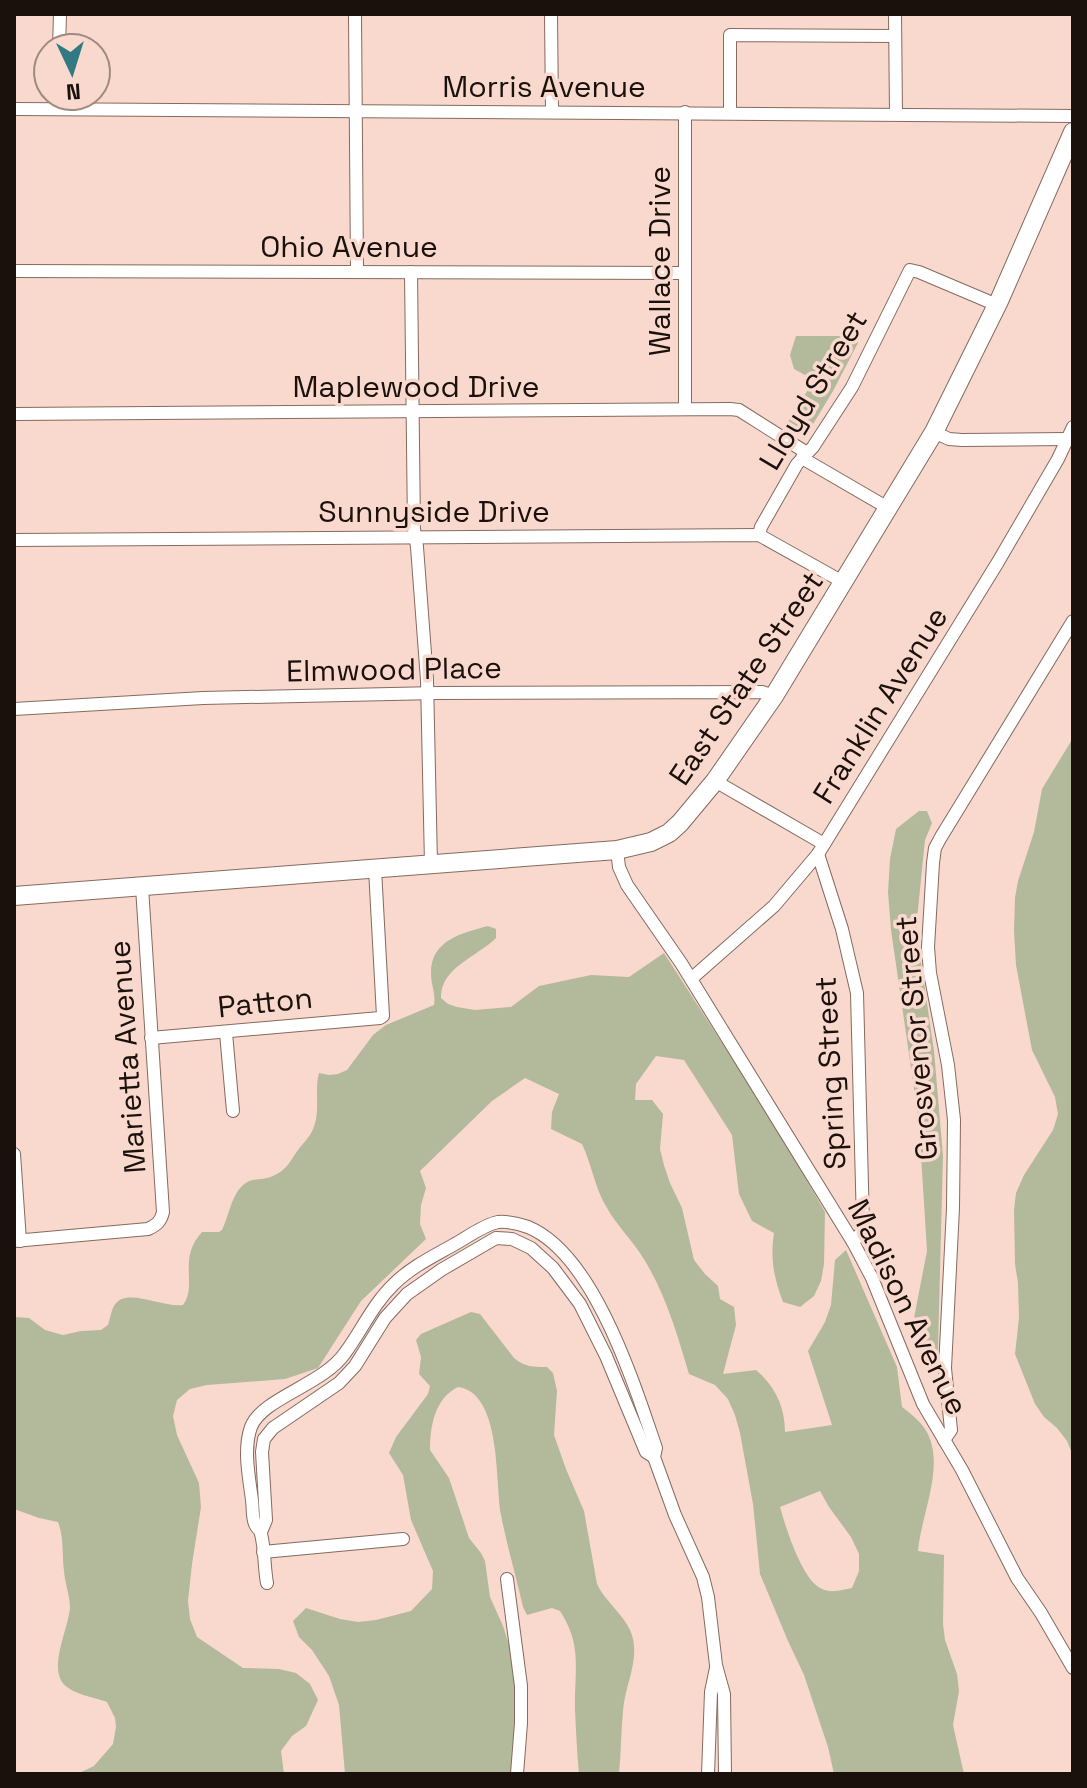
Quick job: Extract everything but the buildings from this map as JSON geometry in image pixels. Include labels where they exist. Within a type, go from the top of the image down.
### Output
[{"type":"main road","name":"East State Street","points":[[14,896],[617,850],[651,842],[669,833],[715,781],[774,696],[934,432],[997,305],[1073,132]]},
{"type":"street","points":[[355,14],[357,272]]},
{"type":"street","points":[[551,14],[552,112]]},
{"type":"street","points":[[895,14],[896,114]]},
{"type":"street","points":[[730,113],[730,35],[895,36]]},
{"type":"street","name":"Morris Avenue","points":[[112,104],[356,111],[1073,116]]},
{"type":"street","name":"Wallace Drive","points":[[685,112],[685,409]]},
{"type":"street","name":"Lloyd Street","points":[[759,535],[804,455],[814,446],[852,387],[910,270],[997,305]]},
{"type":"street","name":"Ohio Avenue","points":[[14,271],[684,273]]},
{"type":"street","points":[[411,272],[414,529],[428,694],[431,864]]},
{"type":"street","name":"Maplewood Drive","points":[[14,414],[739,410],[888,508]]},
{"type":"street","points":[[934,432],[946,438],[962,440],[1070,433]]},
{"type":"street","name":"Franklin Avenue","points":[[691,979],[774,906],[821,849],[958,630],[1070,433]]},
{"type":"street","name":"Sunnyside Drive","points":[[14,540],[759,535],[843,582]]},
{"type":"street","name":"Grosvenor Street","points":[[944,1440],[951,1430],[945,1368],[954,1120],[928,947],[934,852],[1073,621]]},
{"type":"street","name":"Elmwood Place","points":[[14,709],[203,698],[428,694],[766,692],[774,696]]},
{"type":"street","points":[[715,781],[821,849]]},
{"type":"street","name":"Spring Street","points":[[821,849],[857,993],[863,1224],[861,1233],[853,1242]]},
{"type":"street","name":"Madison Avenue","points":[[617,850],[624,879],[691,979],[853,1242],[872,1278],[923,1404],[962,1470],[1017,1578],[1073,1668]]},
{"type":"street","name":"Patton","points":[[151,1038],[383,1016],[375,869]]},
{"type":"street","name":"Marietta Avenue","points":[[17,1241],[148,1229],[159,1223],[163,1212],[142,887]]},
{"type":"street","points":[[226,1033],[233,1111]]},
{"type":"street","points":[[14,1154],[17,1241]]},
{"type":"street","points":[[261,1532],[254,1522],[247,1448],[250,1429],[257,1416],[322,1377],[334,1366],[369,1313],[393,1285],[426,1260],[499,1222],[518,1223],[536,1231],[553,1242],[589,1286],[638,1396],[656,1448],[654,1457],[675,1515],[703,1577],[712,1613],[716,1665],[724,1694],[725,1774]]},
{"type":"street","points":[[267,1583],[261,1532],[266,1520],[264,1439],[273,1428],[339,1383],[355,1366],[385,1318],[407,1294],[496,1238],[512,1239],[531,1248],[553,1268],[580,1304],[606,1356],[646,1452],[654,1457]]},
{"type":"street","points":[[263,1552],[403,1539]]},
{"type":"street","points":[[507,1579],[521,1686],[517,1774]]},
{"type":"street","points":[[708,1774],[711,1692],[716,1665]]},
{"type":"green space","points":[[796,336],[858,336],[858,343],[807,434],[788,422],[814,380],[794,369],[790,355]]},
{"type":"green space","points":[[1073,738],[1073,1456],[1067,1441],[1035,1404],[1015,1354],[1019,1318],[1015,1264],[1016,1193],[1053,1130],[1058,1114],[1055,1097],[1032,1050],[1016,965],[1014,931],[1018,881],[1034,832],[1042,789]]},
{"type":"green space","points":[[919,811],[927,811],[932,823],[925,840],[916,929],[934,1051],[943,1156],[938,1349],[935,1358],[927,1360],[918,1343],[914,1318],[927,1251],[919,1123],[888,892],[896,829]]},
{"type":"green space","points":[[488,926],[496,929],[496,938],[447,978],[441,998],[448,1004],[475,1010],[511,1007],[539,986],[591,975],[629,977],[664,953],[777,1128],[825,1212],[824,1264],[814,1296],[800,1307],[783,1302],[774,1268],[774,1233],[752,1221],[739,1194],[732,1135],[684,1060],[656,1056],[636,1084],[635,1100],[652,1100],[663,1114],[660,1149],[670,1183],[682,1208],[694,1260],[718,1286],[720,1299],[734,1307],[736,1325],[723,1374],[756,1370],[763,1376],[781,1406],[785,1432],[832,1425],[808,1351],[831,1305],[835,1260],[846,1250],[897,1367],[902,1407],[923,1426],[931,1442],[933,1473],[918,1551],[944,1555],[943,1624],[957,1674],[959,1691],[953,1725],[964,1774],[834,1774],[804,1675],[760,1574],[753,1504],[740,1433],[728,1399],[715,1385],[689,1374],[663,1296],[640,1253],[603,1201],[582,1144],[551,1129],[552,1112],[559,1094],[525,1078],[492,1101],[420,1171],[426,1188],[420,1224],[426,1239],[361,1301],[318,1368],[285,1379],[207,1385],[190,1389],[177,1400],[173,1416],[177,1435],[199,1483],[201,1507],[188,1601],[190,1619],[197,1637],[243,1668],[296,1673],[310,1684],[318,1700],[306,1726],[292,1736],[281,1751],[284,1774],[77,1774],[94,1766],[113,1744],[115,1718],[107,1702],[71,1689],[59,1675],[59,1656],[70,1608],[58,1522],[14,1509],[14,1317],[29,1318],[45,1330],[63,1335],[101,1330],[108,1325],[114,1306],[126,1298],[183,1305],[189,1289],[191,1252],[202,1232],[222,1230],[233,1200],[243,1185],[282,1171],[310,1135],[317,1115],[319,1073],[329,1075],[347,1070],[373,1035],[386,1025],[434,1005],[432,963],[441,946],[458,936]],"holes":[[[820,1491],[851,1537],[859,1554],[859,1571],[852,1588],[836,1591],[820,1588],[807,1574],[795,1551],[780,1507]]]},
{"type":"green space","points":[[471,1312],[480,1314],[514,1358],[529,1366],[547,1367],[553,1373],[557,1391],[554,1435],[584,1511],[597,1584],[627,1624],[633,1640],[634,1660],[624,1701],[619,1774],[579,1774],[576,1659],[572,1636],[560,1611],[552,1608],[527,1615],[523,1607],[501,1515],[494,1441],[482,1405],[472,1393],[458,1387],[444,1398],[435,1414],[430,1450],[449,1478],[469,1538],[485,1561],[490,1597],[514,1661],[519,1716],[511,1774],[345,1774],[339,1705],[329,1676],[299,1637],[293,1621],[306,1608],[340,1619],[358,1622],[376,1620],[411,1611],[432,1589],[433,1571],[411,1520],[403,1475],[389,1453],[396,1437],[428,1394],[430,1386],[419,1374],[421,1357],[416,1340],[421,1334]]}]
